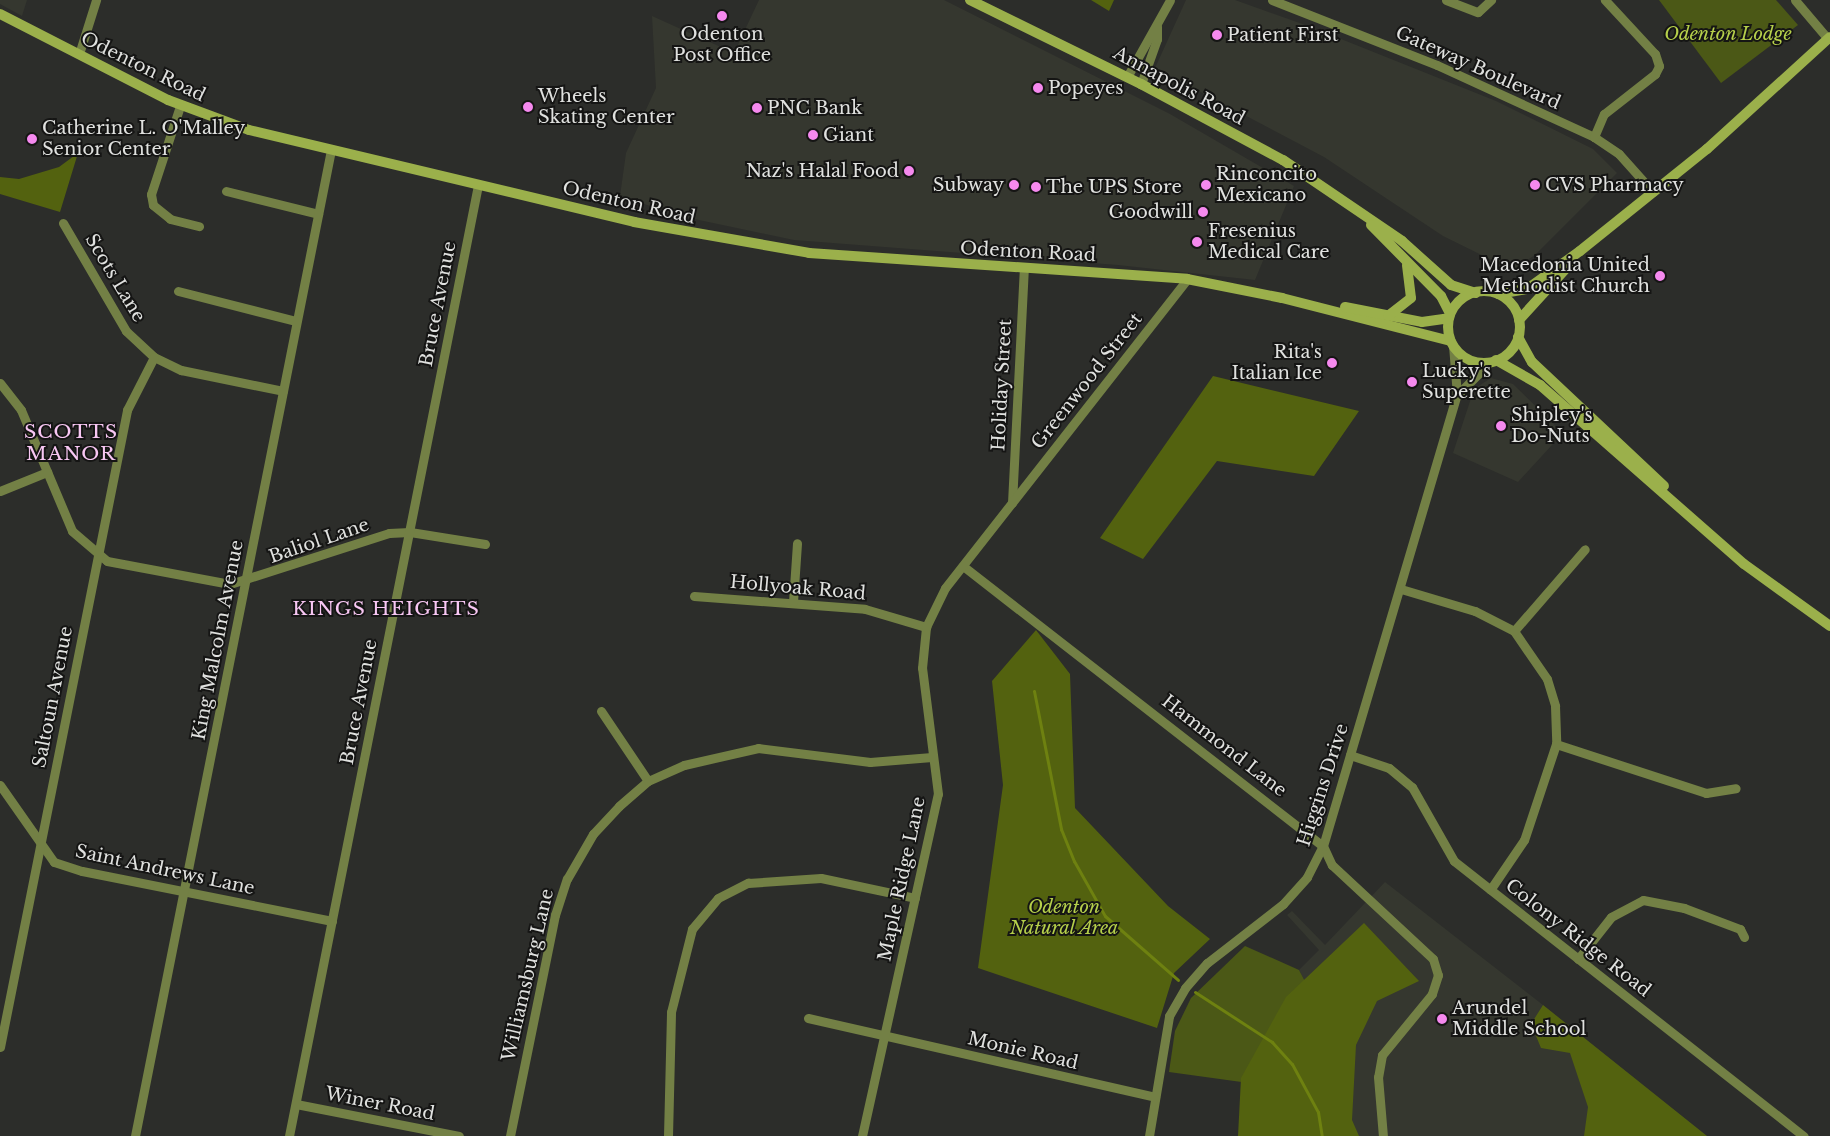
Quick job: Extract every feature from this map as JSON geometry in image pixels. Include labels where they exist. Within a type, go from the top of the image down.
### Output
[{"type":"main road","name":"Annapolis Road","points":[[970,0],[1142,84],[1283,160],[1363,217],[1402,241],[1451,285],[1476,293]]},
{"type":"main road","name":"Odenton Road","points":[[0,14],[180,106],[249,130],[478,185],[721,240],[817,254],[1187,279],[1282,298],[1422,322],[1450,316]]},
{"type":"main road","points":[[1829,38],[1653,192],[1580,252],[1527,289],[1498,294],[1476,293],[1463,298],[1450,316],[1452,343],[1472,360],[1493,361],[1540,385],[1744,564],[1830,626]]},
{"type":"main road","name":"Annapolis Road","points":[[1363,217],[1407,264],[1441,296],[1450,316]]},
{"type":"main road","points":[[1519,320],[1580,252]]},
{"type":"main road","points":[[1388,316],[1411,298],[1412,282],[1407,264]]},
{"type":"main road","points":[[1493,361],[1513,348],[1518,337],[1519,320],[1510,303],[1498,294]]},
{"type":"main road","name":"Odenton Road","points":[[1282,298],[1452,343]]},
{"type":"main road","points":[[1518,337],[1532,362],[1608,430],[1702,526]]},
{"type":"street","points":[[79,54],[96,0]]},
{"type":"street","points":[[1127,77],[1148,35],[1158,26],[1170,0]]},
{"type":"street","name":"Gateway Boulevard","points":[[1273,0],[1437,65],[1594,137],[1619,154],[1653,192]]},
{"type":"street","points":[[1446,0],[1478,12],[1492,0]]},
{"type":"street","points":[[1594,137],[1604,114],[1655,74],[1659,66],[1655,54],[1605,0]]},
{"type":"street","points":[[1795,0],[1829,38]]},
{"type":"street","points":[[1142,84],[1158,39],[1158,26]]},
{"type":"street","points":[[180,106],[151,194],[153,205],[170,219],[199,226]]},
{"type":"street","name":"King Malcolm Avenue","points":[[135,1136],[331,150]]},
{"type":"street","name":"Bruce Avenue","points":[[289,1136],[478,185]]},
{"type":"street","points":[[226,191],[318,214]]},
{"type":"street","name":"Scots Lane","points":[[63,223],[126,331],[154,357],[181,370],[283,391]]},
{"type":"street","name":"Holiday Street","points":[[1012,503],[1024,268]]},
{"type":"street","name":"Greenwood Street","points":[[1012,503],[1187,279]]},
{"type":"street","points":[[178,291],[296,321]]},
{"type":"street","name":"Higgins Drive","points":[[1149,1136],[1169,1016],[1185,988],[1207,963],[1282,904],[1307,877],[1323,846],[1458,395],[1452,343]]},
{"type":"street","name":"Saltoun Avenue","points":[[0,1047],[127,410],[154,357]]},
{"type":"street","name":"Higgins Drive","points":[[1458,395],[1493,361]]},
{"type":"street","name":"Baliol Lane","points":[[0,383],[21,410],[72,531],[98,554],[118,564],[211,583],[246,582],[389,533],[410,532],[485,544]]},
{"type":"street","points":[[0,491],[47,472]]},
{"type":"street","name":"Maple Ridge Lane","points":[[862,1136],[938,794],[922,668],[926,627],[945,588],[1012,503]]},
{"type":"street","points":[[793,602],[797,543]]},
{"type":"street","points":[[1514,631],[1585,549]]},
{"type":"street","name":"Hammond Lane","points":[[963,566],[1323,846],[1332,865],[1433,959],[1438,975],[1432,994],[1382,1055],[1378,1077],[1383,1136]]},
{"type":"street","points":[[1401,589],[1475,611],[1514,631],[1547,679],[1554,706],[1556,744],[1524,840],[1490,890]]},
{"type":"street","name":"Hollyoak Road","points":[[694,596],[793,602],[864,609],[926,627]]},
{"type":"street","points":[[601,710],[648,781]]},
{"type":"street","points":[[1556,744],[1706,793],[1736,788]]},
{"type":"street","name":"Williamsburg Lane","points":[[510,1136],[555,915],[568,879],[593,834],[648,781],[719,754],[758,748],[870,762],[932,757]]},
{"type":"street","name":"Colony Ridge Road","points":[[1350,755],[1389,768],[1412,787],[1454,861],[1804,1136]]},
{"type":"street","name":"Saint Andrews Lane","points":[[0,785],[40,847],[54,862],[82,871],[183,893],[332,920]]},
{"type":"street","points":[[668,1136],[671,1012],[692,929],[718,898],[748,883],[821,878],[915,898]]},
{"type":"street","points":[[1578,959],[1611,917],[1643,900],[1684,908],[1740,929],[1744,937]]},
{"type":"street","name":"Monie Road","points":[[808,1018],[1155,1097]]},
{"type":"street","name":"Winer Road","points":[[296,1104],[459,1136]]},
{"type":"shaded area","points":[[0,0],[27,0],[22,16],[0,4]]},
{"type":"shaded area","points":[[759,0],[944,0],[1170,114],[1294,186],[1255,280],[1118,265],[794,240],[680,216],[620,196],[626,153],[656,88],[652,16],[734,53]]},
{"type":"shaded area","points":[[1186,0],[1235,0],[1311,27],[1496,101],[1593,149],[1617,173],[1535,255],[1512,270],[1443,236],[1324,157],[1155,68]]},
{"type":"shaded area","points":[[1491,378],[1513,384],[1563,433],[1518,482],[1453,453],[1474,389]]},
{"type":"shaded area","name":"Arundel Middle School","points":[[1385,882],[1707,1136],[1322,1136],[1332,1033],[1299,970],[1319,950],[1287,915],[1292,911],[1325,945]]},
{"type":"green space","points":[[1091,0],[1114,0],[1109,11]]},
{"type":"green space","name":"Odenton Lodge","points":[[1659,0],[1776,0],[1798,25],[1721,83]]},
{"type":"green space","points":[[78,153],[60,212],[0,194],[0,177],[19,179],[59,167]]},
{"type":"green space","points":[[1213,376],[1359,411],[1314,476],[1217,461],[1143,559],[1100,538]]},
{"type":"green space","name":"Odenton Natural Area","points":[[1036,630],[1070,674],[1075,808],[1168,906],[1210,939],[1174,973],[1157,1028],[978,968],[1003,785],[992,681]]},
{"type":"green space","points":[[1364,923],[1419,981],[1377,1001],[1356,1045],[1352,1120],[1359,1136],[1238,1136],[1241,1078],[1286,997]]},
{"type":"green space","points":[[1245,946],[1299,970],[1332,1033],[1256,1084],[1169,1072],[1175,1031],[1191,998]]},
{"type":"green space","points":[[1543,1005],[1707,1136],[1584,1136],[1588,1107],[1570,1053],[1541,1048],[1531,1024]]},
{"type":"waterway","points":[[1034,691],[1061,829],[1074,861],[1105,916],[1178,980]]},
{"type":"waterway","points":[[1195,992],[1272,1042],[1292,1064],[1318,1112],[1322,1136]]},
{"type":"place","name":"Odenton Post Office","points":[[722,16]]},
{"type":"place","name":"Patient First","points":[[1217,35]]},
{"type":"place","name":"Popeyes","points":[[1038,88]]},
{"type":"place","name":"Wheels Skating Center","points":[[528,107]]},
{"type":"place","name":"PNC Bank","points":[[757,108]]},
{"type":"place","name":"Giant","points":[[813,135]]},
{"type":"place","name":"Catherine L. O'Malley Senior Center","points":[[32,139]]},
{"type":"place","name":"Naz's Halal Food","points":[[909,171]]},
{"type":"place","name":"Subway","points":[[1014,185]]},
{"type":"place","name":"Rinconcito Mexicano","points":[[1206,185]]},
{"type":"place","name":"CVS Pharmacy","points":[[1535,185]]},
{"type":"place","name":"The UPS Store","points":[[1036,187]]},
{"type":"place","name":"Goodwill","points":[[1203,212]]},
{"type":"place","name":"Fresenius Medical Care","points":[[1197,242]]},
{"type":"place","name":"Macedonia United Methodist Church","points":[[1660,276]]},
{"type":"place","name":"Rita's Italian Ice","points":[[1332,363]]},
{"type":"place","name":"Lucky's Superette","points":[[1412,382]]},
{"type":"place","name":"Shipley's Do-Nuts","points":[[1501,426]]},
{"type":"place","name":"Arundel Middle School","points":[[1442,1019]]},
{"type":"district","name":"SCOTTS MANOR","points":[[71,443]]},
{"type":"district","name":"KINGS HEIGHTS","points":[[386,609]]}]
